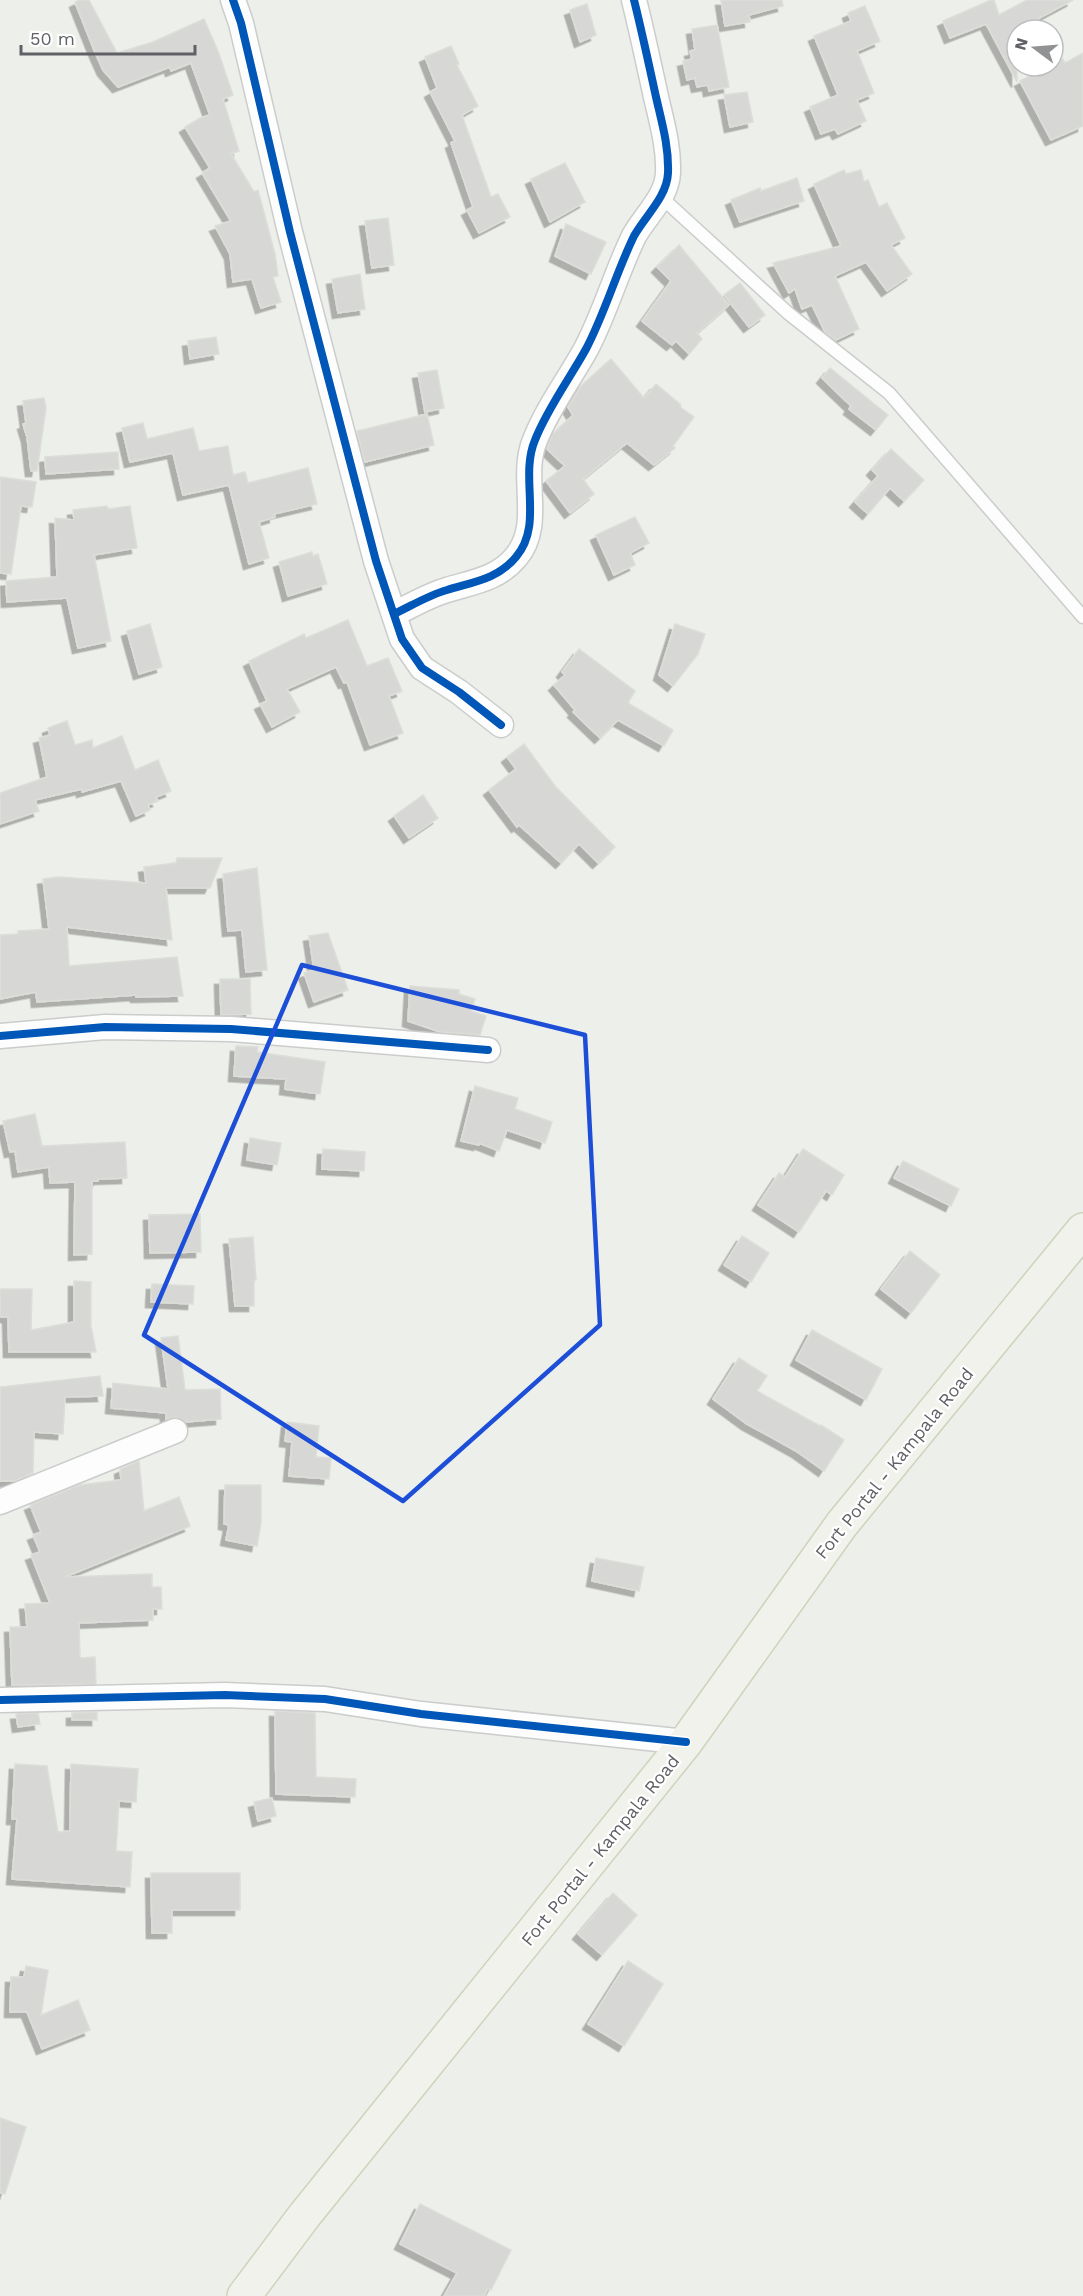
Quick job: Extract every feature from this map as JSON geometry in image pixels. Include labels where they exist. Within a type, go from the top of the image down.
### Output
[{"type":"main road","name":"Fort Portal - Kampala Road","points":[[244,2296],[304,2216],[686,1742],[842,1524],[1083,1230]]},
{"type":"street","points":[[233,0],[241,23],[290,232],[358,493],[376,561],[402,639],[422,668],[459,692],[501,725]]},
{"type":"street","points":[[394,614],[430,596],[473,584],[496,574],[516,557],[526,540],[531,520],[528,466],[535,440],[587,347],[635,236],[661,197],[668,175],[665,134],[634,0]]},
{"type":"street","points":[[0,1036],[105,1028],[231,1029],[489,1050]]},
{"type":"street","points":[[0,1502],[175,1431]]},
{"type":"street","points":[[0,1700],[225,1695],[325,1699],[421,1714],[686,1742]]},
{"type":"lane","points":[[661,197],[788,313],[889,393],[1083,617]]},
{"type":"highlighted area","points":[[302,965],[585,1035],[600,1325],[403,1501],[144,1335]]},
{"type":"building","points":[[89,0],[117,53],[153,42],[204,19],[233,95],[223,99],[239,151],[231,154],[254,192],[258,190],[275,254],[278,276],[273,277],[281,302],[261,308],[252,279],[233,282],[230,254],[215,226],[231,221],[202,173],[210,168],[185,127],[210,115],[191,63],[171,71],[170,67],[118,87],[103,70],[94,50],[75,2]]},
{"type":"building","points":[[721,0],[782,0],[783,6],[749,15],[750,22],[725,26]]},
{"type":"building","points":[[991,0],[994,0],[999,15],[1027,0],[1073,0],[1039,18],[1005,18],[1005,60],[986,24],[950,38],[943,21]]},
{"type":"building","points":[[587,4],[596,35],[580,42],[570,10]]},
{"type":"building","points":[[865,6],[880,41],[857,51],[874,93],[857,100],[866,121],[838,134],[835,129],[821,134],[810,107],[838,95],[814,36],[851,21],[848,13]]},
{"type":"building","points":[[717,25],[729,87],[709,91],[708,85],[697,87],[695,78],[687,80],[683,61],[692,59],[690,51],[695,50],[692,29]]},
{"type":"building","points":[[451,46],[459,64],[457,65],[478,106],[462,115],[491,197],[498,194],[510,217],[479,233],[467,210],[473,207],[451,143],[455,141],[430,92],[437,88],[425,57]]},
{"type":"building","points":[[1083,53],[1083,126],[1051,140],[1020,81],[1026,78],[1065,78],[1065,63]]},
{"type":"building","points":[[747,92],[753,122],[730,127],[724,95]]},
{"type":"building","points":[[565,163],[585,202],[550,222],[531,179]]},
{"type":"building","points":[[844,170],[846,174],[861,170],[864,182],[868,180],[879,207],[887,203],[905,238],[891,245],[912,274],[887,291],[866,262],[835,276],[859,329],[836,340],[825,332],[812,305],[802,309],[795,289],[789,293],[773,263],[841,246],[814,184]]},
{"type":"building","points":[[797,178],[804,201],[740,222],[731,200],[760,188],[761,191]]},
{"type":"building","points":[[388,218],[394,265],[372,268],[365,221]]},
{"type":"building","points":[[566,224],[606,242],[591,274],[555,256]]},
{"type":"building","points":[[679,245],[729,305],[697,333],[702,339],[689,354],[676,341],[672,345],[642,321],[671,281],[657,267]]},
{"type":"building","points":[[360,274],[365,309],[338,313],[332,279]]},
{"type":"building","points":[[740,283],[765,315],[749,327],[724,295]]},
{"type":"building","points":[[216,337],[219,354],[190,359],[188,341]]},
{"type":"building","points":[[611,359],[644,398],[656,384],[694,417],[673,446],[675,448],[654,465],[627,443],[583,479],[594,494],[570,513],[546,481],[565,466],[547,449],[552,435],[573,415],[568,407],[581,386]]},
{"type":"building","points":[[830,368],[888,415],[876,430],[849,409],[851,406],[822,378]]},
{"type":"building","points":[[437,370],[444,408],[425,412],[418,373]]},
{"type":"building","points":[[44,398],[46,408],[37,471],[31,471],[23,424],[26,423],[23,401]]},
{"type":"building","points":[[427,414],[434,445],[365,462],[357,431]]},
{"type":"building","points":[[143,423],[147,439],[193,428],[199,451],[228,446],[233,475],[245,472],[248,483],[308,468],[317,504],[274,514],[275,517],[259,522],[269,558],[249,564],[229,485],[183,495],[173,453],[130,462],[122,428]]},
{"type":"building","points":[[891,449],[924,480],[904,501],[890,488],[868,514],[855,502],[878,476],[872,470]]},
{"type":"building","points":[[118,452],[119,469],[46,474],[45,457]]},
{"type":"building","points":[[0,477],[36,482],[32,507],[21,506],[11,574],[0,573]]},
{"type":"building","points":[[107,506],[108,509],[130,506],[137,548],[94,555],[111,641],[78,648],[67,598],[7,602],[6,581],[57,577],[55,518],[74,520],[73,510]]},
{"type":"building","points":[[635,517],[649,543],[630,553],[635,565],[614,575],[596,535]]},
{"type":"building","points":[[312,552],[313,556],[318,554],[327,584],[288,596],[279,562]]},
{"type":"building","points":[[348,620],[367,666],[388,658],[402,691],[389,696],[403,733],[370,745],[347,682],[344,683],[336,667],[287,689],[300,712],[272,727],[260,704],[267,701],[249,661],[304,634],[306,638]]},
{"type":"building","points":[[150,624],[162,667],[139,674],[127,631]]},
{"type":"building","points":[[675,624],[705,634],[698,654],[673,686],[659,675]]},
{"type":"building","points":[[579,649],[635,691],[628,703],[673,730],[664,746],[618,720],[600,738],[573,712],[575,710],[554,685],[565,675],[562,672]]},
{"type":"building","points":[[67,721],[75,745],[92,740],[93,748],[122,736],[135,770],[158,760],[171,791],[156,797],[158,801],[148,805],[150,810],[136,816],[121,781],[82,792],[82,789],[35,800],[39,811],[0,824],[0,793],[47,777],[39,738],[50,735],[48,728]]},
{"type":"building","points":[[524,744],[555,786],[615,847],[598,863],[579,844],[561,863],[519,825],[517,827],[489,790],[516,769],[507,757]]},
{"type":"building","points":[[423,795],[438,818],[409,838],[394,816]]},
{"type":"building","points":[[177,858],[222,858],[210,888],[166,888],[172,940],[67,927],[69,966],[177,957],[183,996],[136,997],[136,995],[37,1002],[36,992],[0,999],[0,935],[49,929],[43,879],[58,877],[146,883],[144,867],[176,863]]},
{"type":"building","points":[[257,868],[267,970],[246,972],[242,930],[228,931],[223,874]]},
{"type":"building","points":[[328,933],[348,990],[314,1002],[304,973],[314,970],[309,936]]},
{"type":"building","points":[[220,979],[250,979],[251,1014],[221,1015]]},
{"type":"building","points":[[410,986],[459,990],[459,994],[475,999],[471,1011],[486,1016],[480,1035],[440,1032],[408,1021]]},
{"type":"building","points":[[236,1046],[258,1047],[257,1052],[325,1062],[320,1094],[285,1089],[286,1079],[234,1076]]},
{"type":"building","points":[[475,1086],[518,1098],[515,1109],[552,1122],[545,1143],[507,1130],[499,1151],[479,1143],[479,1145],[461,1141]]},
{"type":"building","points":[[35,1114],[42,1146],[125,1142],[127,1178],[92,1181],[92,1254],[74,1255],[75,1182],[50,1183],[49,1167],[18,1172],[15,1151],[10,1152],[3,1121]]},
{"type":"building","points":[[250,1138],[281,1143],[277,1165],[247,1160]]},
{"type":"building","points":[[323,1149],[365,1152],[364,1171],[322,1169]]},
{"type":"building","points":[[803,1149],[844,1175],[832,1195],[826,1191],[799,1232],[758,1205],[779,1173],[785,1177]]},
{"type":"building","points":[[903,1161],[959,1189],[951,1206],[894,1178]]},
{"type":"building","points":[[200,1214],[201,1252],[150,1253],[149,1215]]},
{"type":"building","points":[[742,1236],[769,1253],[751,1282],[724,1265]]},
{"type":"building","points":[[253,1237],[256,1280],[254,1280],[254,1306],[235,1306],[229,1239]]},
{"type":"building","points":[[910,1251],[940,1275],[911,1313],[881,1289]]},
{"type":"building","points":[[74,1281],[91,1282],[91,1326],[96,1352],[9,1352],[8,1317],[0,1317],[0,1289],[32,1289],[31,1330],[74,1322]]},
{"type":"building","points":[[152,1284],[194,1286],[193,1304],[151,1302]]},
{"type":"building","points":[[812,1330],[882,1369],[866,1400],[796,1360]]},
{"type":"building","points":[[178,1336],[185,1390],[220,1389],[221,1419],[185,1422],[176,1417],[166,1419],[166,1413],[111,1408],[113,1383],[168,1389],[161,1338]]},
{"type":"building","points":[[739,1358],[767,1376],[757,1391],[844,1440],[824,1471],[796,1451],[747,1424],[713,1399]]},
{"type":"building","points":[[100,1376],[103,1396],[65,1397],[63,1434],[34,1432],[33,1473],[15,1481],[0,1481],[0,1387]]},
{"type":"building","points":[[287,1422],[319,1426],[316,1457],[331,1458],[329,1479],[289,1476],[292,1442],[285,1441]]},
{"type":"building","points":[[139,1461],[144,1511],[179,1497],[190,1526],[65,1577],[152,1574],[152,1587],[161,1587],[162,1609],[153,1609],[153,1620],[79,1623],[80,1658],[95,1657],[96,1684],[12,1685],[10,1627],[27,1627],[25,1604],[50,1603],[31,1555],[40,1552],[33,1535],[41,1532],[30,1505],[80,1485],[121,1480],[120,1469]]},
{"type":"building","points":[[225,1485],[261,1485],[261,1523],[257,1546],[226,1540],[229,1525],[224,1524]]},
{"type":"building","points":[[596,1558],[644,1567],[639,1591],[592,1581]]},
{"type":"building","points":[[275,1711],[315,1713],[316,1777],[356,1779],[355,1797],[276,1794]]},
{"type":"building","points":[[97,1712],[97,1720],[72,1720],[72,1713]]},
{"type":"building","points":[[38,1713],[40,1724],[18,1727],[16,1714]]},
{"type":"building","points":[[15,1764],[47,1766],[58,1832],[70,1831],[71,1764],[138,1769],[136,1802],[119,1801],[116,1851],[132,1852],[130,1887],[12,1879],[17,1819],[12,1819]]},
{"type":"building","points":[[272,1798],[276,1816],[258,1821],[254,1802]]},
{"type":"building","points":[[151,1873],[240,1873],[240,1910],[172,1910],[172,1933],[152,1933]]},
{"type":"building","points":[[613,1893],[637,1915],[602,1955],[578,1934]]},
{"type":"building","points":[[628,1961],[663,1984],[624,2046],[588,2024]]},
{"type":"building","points":[[26,1966],[48,1970],[41,2015],[78,2000],[90,2030],[42,2049],[27,2012],[10,2012],[11,1977],[24,1977]]},
{"type":"building","points":[[0,2118],[26,2127],[5,2194],[0,2193]]},
{"type":"building","points":[[420,2204],[511,2250],[491,2290],[488,2288],[484,2296],[444,2296],[457,2273],[400,2244]]},
{"type":"cycle path","points":[[233,0],[241,23],[290,232],[376,561],[402,639],[422,668],[459,692],[501,725]]},
{"type":"cycle path","points":[[394,614],[434,595],[493,575],[516,557],[529,530],[529,470],[535,440],[593,335],[634,236],[664,190],[668,173],[666,144],[634,0]]},
{"type":"cycle path","points":[[0,1036],[105,1027],[231,1029],[488,1050]]},
{"type":"cycle path","points":[[0,1700],[225,1695],[325,1699],[421,1714],[686,1742]]}]
